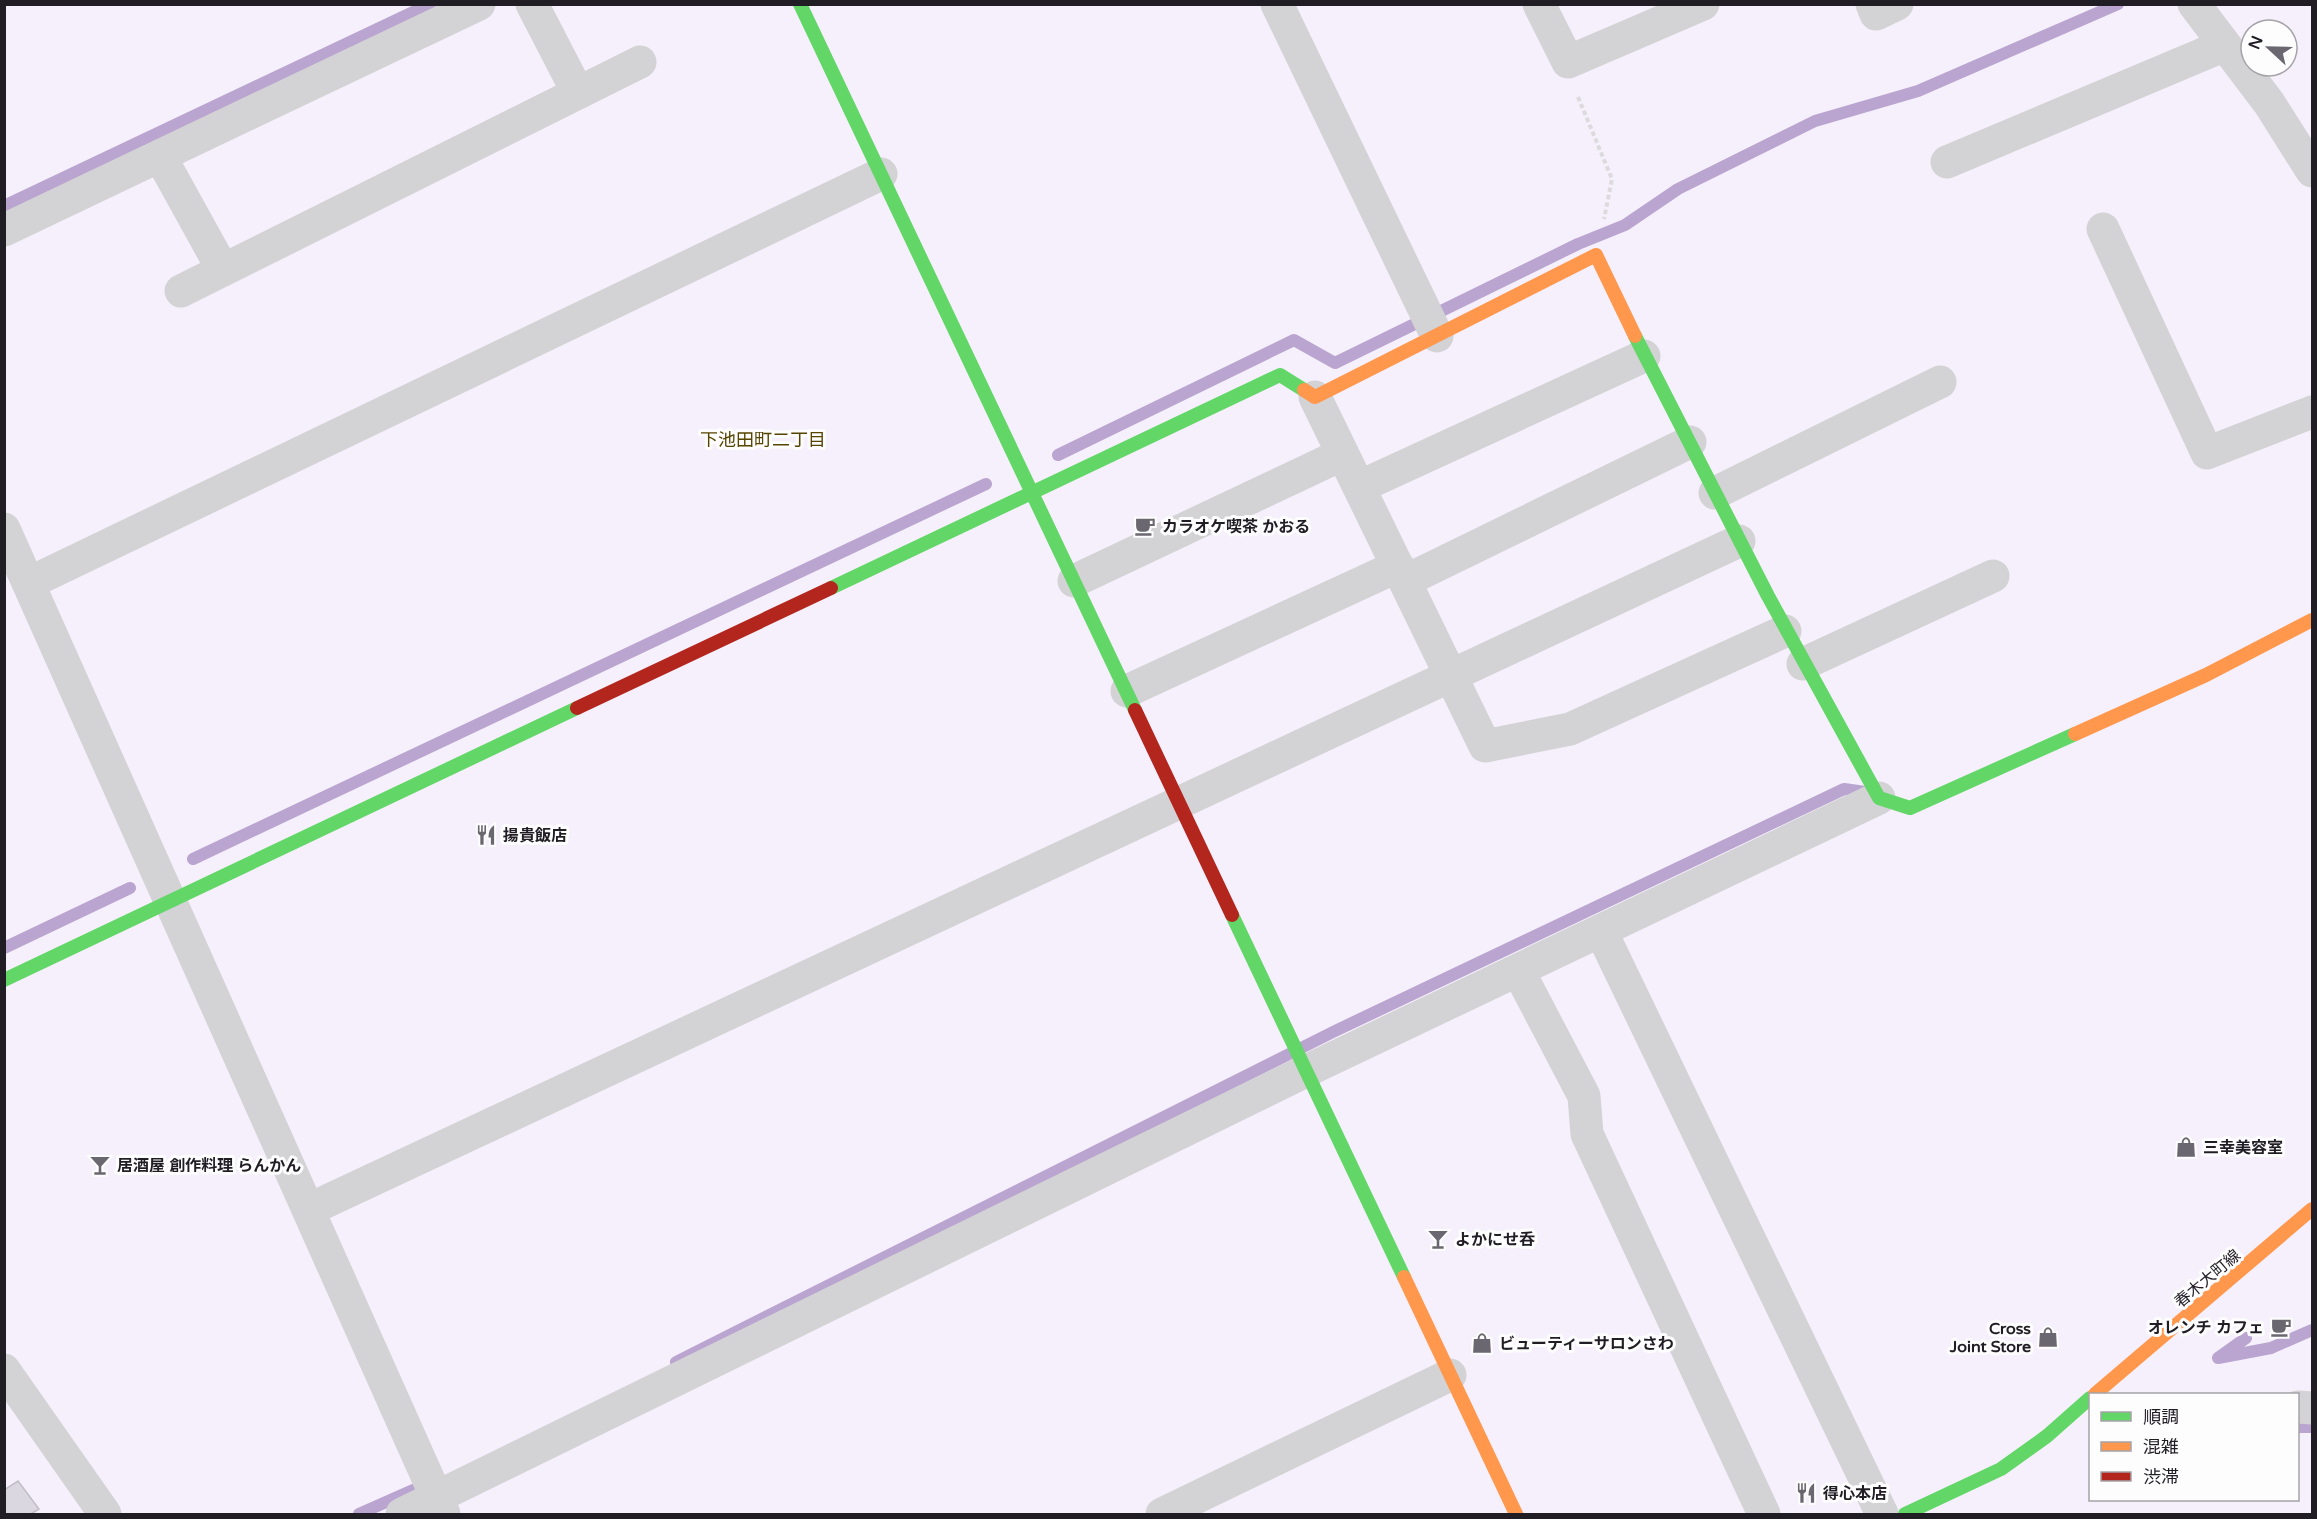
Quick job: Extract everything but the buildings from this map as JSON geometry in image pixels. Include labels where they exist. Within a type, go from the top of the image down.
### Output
[{"type":"street","points":[[4,230],[479,4]]},
{"type":"street","points":[[532,4],[578,93]]},
{"type":"street","points":[[800,4],[1516,1515]]},
{"type":"street","points":[[1277,4],[1437,336]]},
{"type":"street","points":[[1539,4],[1568,62],[1703,4]]},
{"type":"street","points":[[1872,4],[1876,14],[1897,4]]},
{"type":"street","points":[[2194,4],[2269,103],[2313,171]]},
{"type":"street","points":[[1947,162],[2225,45]]},
{"type":"street","points":[[181,291],[640,62]]},
{"type":"street","points":[[160,156],[223,270]]},
{"type":"street","points":[[29,583],[881,174]]},
{"type":"street","points":[[2103,229],[2207,453],[2313,412]]},
{"type":"street","points":[[1315,398],[1596,255],[1644,356],[1785,631],[1879,798],[1910,808],[2206,675],[2313,620]]},
{"type":"street","points":[[1359,487],[1644,356]]},
{"type":"street","points":[[4,980],[1280,375],[1315,398],[1485,746],[1570,729],[1785,631]]},
{"type":"street","points":[[1715,493],[1940,382]]},
{"type":"street","points":[[1127,691],[1401,574],[1690,442]]},
{"type":"street","points":[[1074,581],[1342,454]]},
{"type":"street","points":[[4,529],[440,1506]]},
{"type":"street","points":[[308,1210],[1739,541]]},
{"type":"street","points":[[1803,664],[1993,576]]},
{"type":"street","points":[[402,1515],[440,1506],[1306,1071],[1879,798]]},
{"type":"street","points":[[1601,931],[1882,1515]]},
{"type":"street","points":[[1518,970],[1584,1096],[1587,1134],[1764,1515]]},
{"type":"street","name":"春木大町線","points":[[2097,1393],[2313,1209]]},
{"type":"street","points":[[4,1370],[105,1515]]},
{"type":"street","points":[[1162,1515],[1450,1375]]},
{"type":"street","points":[[1905,1515],[2001,1469],[2047,1436],[2089,1400]]},
{"type":"path","points":[[1568,62],[1566,69],[1612,178],[1596,255]]},
{"type":"waterway","points":[[4,206],[430,4]]},
{"type":"waterway","points":[[1058,455],[1294,340],[1335,363],[1578,244],[1625,225],[1678,189],[1815,121],[1918,91],[2118,4]]},
{"type":"waterway","points":[[193,859],[986,484]]},
{"type":"waterway","points":[[676,1362],[1335,1031],[1844,789],[1872,793]]},
{"type":"waterway","points":[[4,948],[130,888]]},
{"type":"waterway","points":[[2246,1338],[2218,1358],[2271,1348],[2312,1330]]},
{"type":"waterway","points":[[2299,1427],[2312,1427]]},
{"type":"waterway","points":[[359,1514],[429,1483]]},
{"type":"traffic: fast","points":[[800,4],[1135,710]]},
{"type":"traffic: fast","points":[[1635,336],[1768,596],[1879,798],[1910,808],[2075,734]]},
{"type":"traffic: fast","points":[[831,588],[1280,375],[1304,390]]},
{"type":"traffic: fast","points":[[4,980],[577,708]]},
{"type":"traffic: fast","points":[[1232,915],[1404,1277]]},
{"type":"traffic: fast","points":[[1905,1514],[2001,1469],[2047,1436],[2089,1399]]},
{"type":"traffic: slow","points":[[1304,390],[1315,397],[1596,255],[1635,336]]},
{"type":"traffic: slow","points":[[2075,734],[2206,675],[2312,620]]},
{"type":"traffic: slow","points":[[2096,1393],[2312,1209]]},
{"type":"traffic: slow","points":[[1404,1277],[1516,1514]]},
{"type":"traffic: jam","points":[[577,708],[831,588]]},
{"type":"traffic: jam","points":[[1135,710],[1232,915]]},
{"type":"place","name":"カラオケ喫茶 かおる","points":[[1145,526]]},
{"type":"place","name":"揚貴飯店","points":[[486,835]]},
{"type":"place","name":"三幸美容室","points":[[2186,1147]]},
{"type":"place","name":"居酒屋 創作料理 らんかん","points":[[100,1165]]},
{"type":"place","name":"よかにせ呑","points":[[1438,1239]]},
{"type":"place","name":"オレンチ カフェ","points":[[2281,1327]]},
{"type":"place","name":"Cross Joint Store","points":[[2048,1337]]},
{"type":"place","name":"ビューティーサロンさわ","points":[[1482,1343]]},
{"type":"place","name":"得心本店","points":[[1806,1493]]},
{"type":"district","name":"下池田町二丁目","points":[[763,440]]}]
